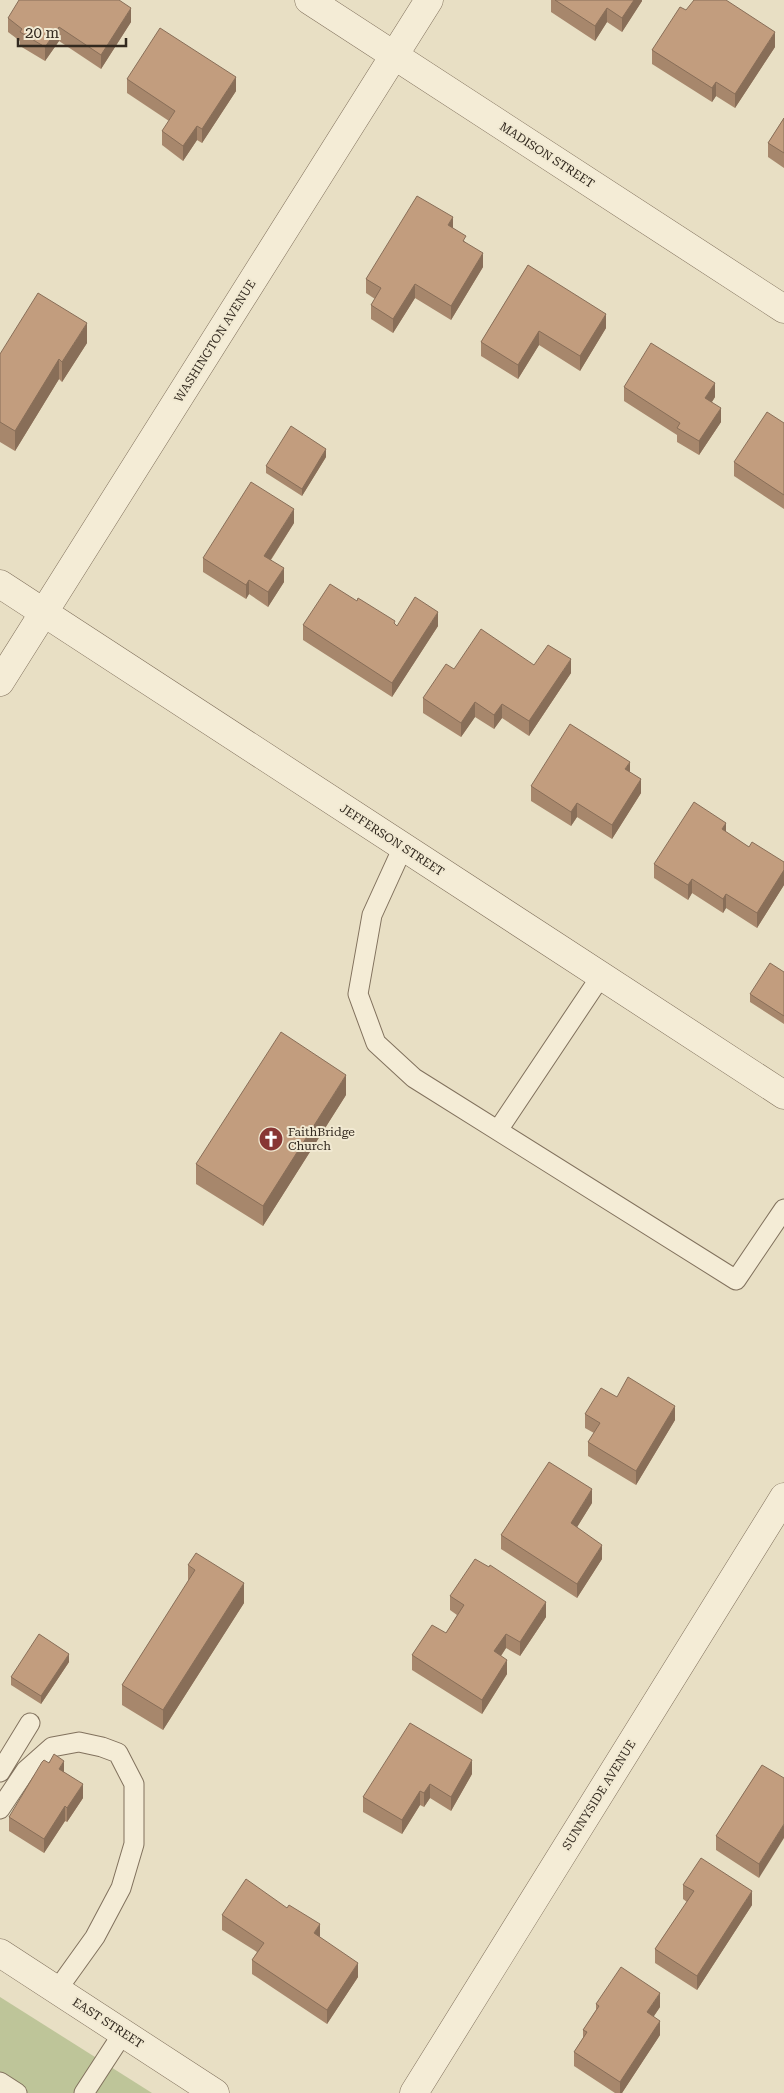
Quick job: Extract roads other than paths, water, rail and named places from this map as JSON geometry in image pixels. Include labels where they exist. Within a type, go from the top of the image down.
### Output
[{"type":"street","name":"MADISON STREET","points":[[309,0],[784,309]]},
{"type":"street","name":"WASHINGTON AVENUE","points":[[0,682],[429,0]]},
{"type":"street","name":"JEFFERSON STREET","points":[[0,584],[784,1095]]},
{"type":"street","name":"SUNNYSIDE AVENUE","points":[[414,2093],[784,1497]]},
{"type":"street","name":"EAST STREET","points":[[0,1953],[215,2093]]},
{"type":"lane","points":[[403,847],[372,915],[358,994],[376,1043],[414,1078],[736,1280],[784,1209]]},
{"type":"lane","points":[[498,1130],[601,976]]},
{"type":"lane","points":[[0,1772],[30,1723]]},
{"type":"lane","points":[[0,1809],[26,1770],[52,1747],[79,1742],[102,1746],[118,1753],[134,1784],[134,1844],[121,1888],[95,1937],[57,1990]]},
{"type":"lane","points":[[84,2093],[123,2033]]},
{"type":"lane","points":[[0,2082],[17,2093]]},
{"type":"place","name":"FaithBridge Church","points":[[271,1139]]}]
